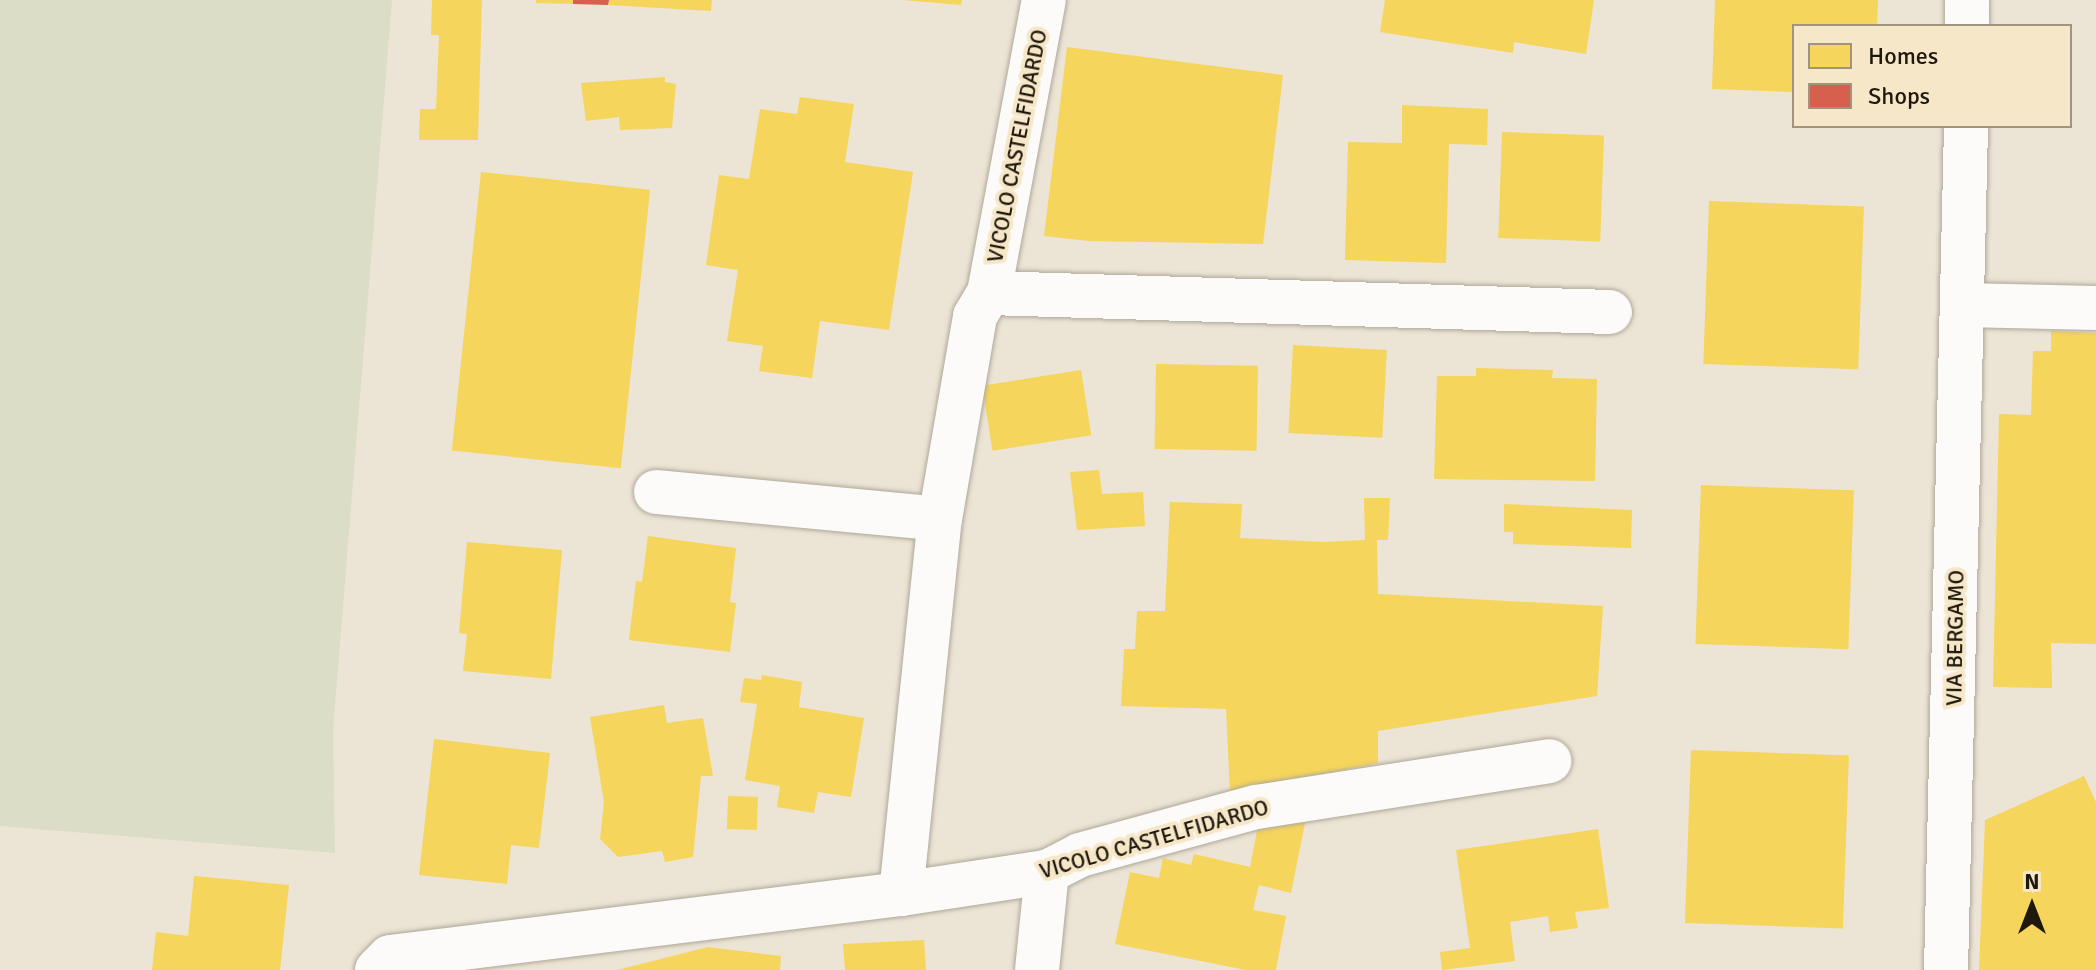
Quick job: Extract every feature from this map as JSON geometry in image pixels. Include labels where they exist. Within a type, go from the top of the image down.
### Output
[{"type":"street","name":"VICOLO CASTELFIDARDO","points":[[901,894],[940,519],[975,316],[989,293],[1044,0]]},
{"type":"street","points":[[1967,0],[1967,24]]},
{"type":"street","name":"VIA BERGAMO","points":[[1946,970],[1966,128]]},
{"type":"street","name":"VICOLO CASTELFIDARDO","points":[[989,293],[1610,312]]},
{"type":"street","points":[[1963,305],[2096,308]]},
{"type":"street","points":[[656,492],[940,519]]},
{"type":"street","name":"VICOLO CASTELFIDARDO","points":[[377,970],[390,957],[901,894],[1047,872],[1080,855],[1256,807],[1549,761]]},
{"type":"street","points":[[1037,970],[1047,872]]},
{"type":"green space","points":[[0,0],[392,0],[333,730],[335,853],[0,826]]},
{"type":"building: Homes","points":[[432,0],[482,0],[478,140],[419,140],[420,109],[436,109],[439,35],[431,35]]},
{"type":"building: Homes","points":[[536,0],[573,0],[573,4],[536,3]]},
{"type":"building: Homes","points":[[609,0],[712,0],[711,11],[608,5]]},
{"type":"building: Homes","points":[[903,0],[962,0],[961,5]]},
{"type":"building: Homes","points":[[1385,0],[1594,0],[1586,54],[1514,42],[1513,53],[1380,32]]},
{"type":"building: Homes","points":[[1715,0],[1878,0],[1877,24],[1792,24],[1792,92],[1712,89]]},
{"type":"building: Homes","points":[[1067,47],[1283,75],[1263,244],[1089,241],[1044,236]]},
{"type":"building: Homes","points":[[665,77],[665,82],[676,84],[672,128],[620,130],[619,117],[586,121],[581,83]]},
{"type":"building: Homes","points":[[800,97],[854,104],[845,162],[913,172],[889,330],[820,321],[812,378],[759,371],[763,346],[727,341],[738,270],[706,265],[719,175],[749,179],[760,109],[797,114]]},
{"type":"building: Homes","points":[[1402,105],[1488,109],[1487,145],[1449,144],[1446,263],[1345,260],[1348,142],[1402,143]]},
{"type":"building: Homes","points":[[1502,132],[1604,136],[1600,241],[1498,238]]},
{"type":"building: Homes","points":[[481,172],[650,190],[621,468],[452,450]]},
{"type":"building: Homes","points":[[1709,201],[1864,206],[1858,369],[1703,364]]},
{"type":"building: Homes","points":[[2051,331],[2096,333],[2096,644],[2051,643],[2052,688],[1993,687],[1999,414],[2031,415],[2033,351],[2051,351]]},
{"type":"building: Homes","points":[[1293,345],[1387,350],[1382,438],[1288,433]]},
{"type":"building: Homes","points":[[1156,364],[1258,366],[1257,451],[1155,449]]},
{"type":"building: Homes","points":[[1476,368],[1553,370],[1552,378],[1597,379],[1595,481],[1434,479],[1437,376],[1476,376]]},
{"type":"building: Homes","points":[[1081,370],[1091,435],[993,451],[982,386]]},
{"type":"building: Homes","points":[[1099,470],[1102,494],[1143,492],[1145,526],[1077,530],[1070,472]]},
{"type":"building: Homes","points":[[1701,485],[1854,490],[1848,649],[1695,644]]},
{"type":"building: Homes","points":[[1364,498],[1390,498],[1388,540],[1377,540],[1378,594],[1603,606],[1597,696],[1378,731],[1378,763],[1230,793],[1226,709],[1121,706],[1124,649],[1135,649],[1137,611],[1165,611],[1170,502],[1242,504],[1240,538],[1324,542],[1365,540]]},
{"type":"building: Homes","points":[[1504,504],[1632,510],[1631,548],[1513,544],[1513,532],[1504,532]]},
{"type":"building: Homes","points":[[648,536],[736,548],[730,602],[736,603],[730,652],[629,640],[636,581],[642,582]]},
{"type":"building: Homes","points":[[467,542],[562,550],[551,679],[463,671],[467,634],[459,633]]},
{"type":"building: Homes","points":[[762,675],[802,682],[799,707],[864,718],[851,797],[818,792],[814,813],[777,807],[780,786],[745,780],[757,704],[740,702],[744,678],[761,680]]},
{"type":"building: Homes","points":[[664,705],[667,723],[703,718],[713,776],[701,776],[693,857],[665,862],[662,851],[618,857],[600,839],[604,802],[590,717]]},
{"type":"building: Homes","points":[[434,739],[550,753],[539,848],[511,845],[507,884],[419,875]]},
{"type":"building: Homes","points":[[1691,750],[1849,756],[1843,928],[1685,923]]},
{"type":"building: Homes","points":[[2084,776],[2096,802],[2096,970],[1979,970],[1985,820]]},
{"type":"building: Homes","points":[[728,796],[758,797],[757,830],[727,829]]},
{"type":"building: Homes","points":[[1260,815],[1305,823],[1291,893],[1259,885],[1253,910],[1286,916],[1276,970],[1246,970],[1115,944],[1130,872],[1159,878],[1163,858],[1191,865],[1194,854],[1250,867]]},
{"type":"building: Homes","points":[[1598,829],[1609,908],[1575,912],[1578,928],[1550,932],[1548,916],[1510,922],[1515,961],[1442,970],[1440,952],[1470,948],[1456,850]]},
{"type":"building: Homes","points":[[194,876],[289,885],[280,970],[152,970],[156,932],[188,936]]},
{"type":"building: Homes","points":[[924,940],[926,970],[845,970],[843,944]]},
{"type":"building: Homes","points":[[708,947],[781,956],[780,970],[617,970]]},
{"type":"building: Shops","points":[[573,0],[609,0],[608,5],[573,4]]}]
